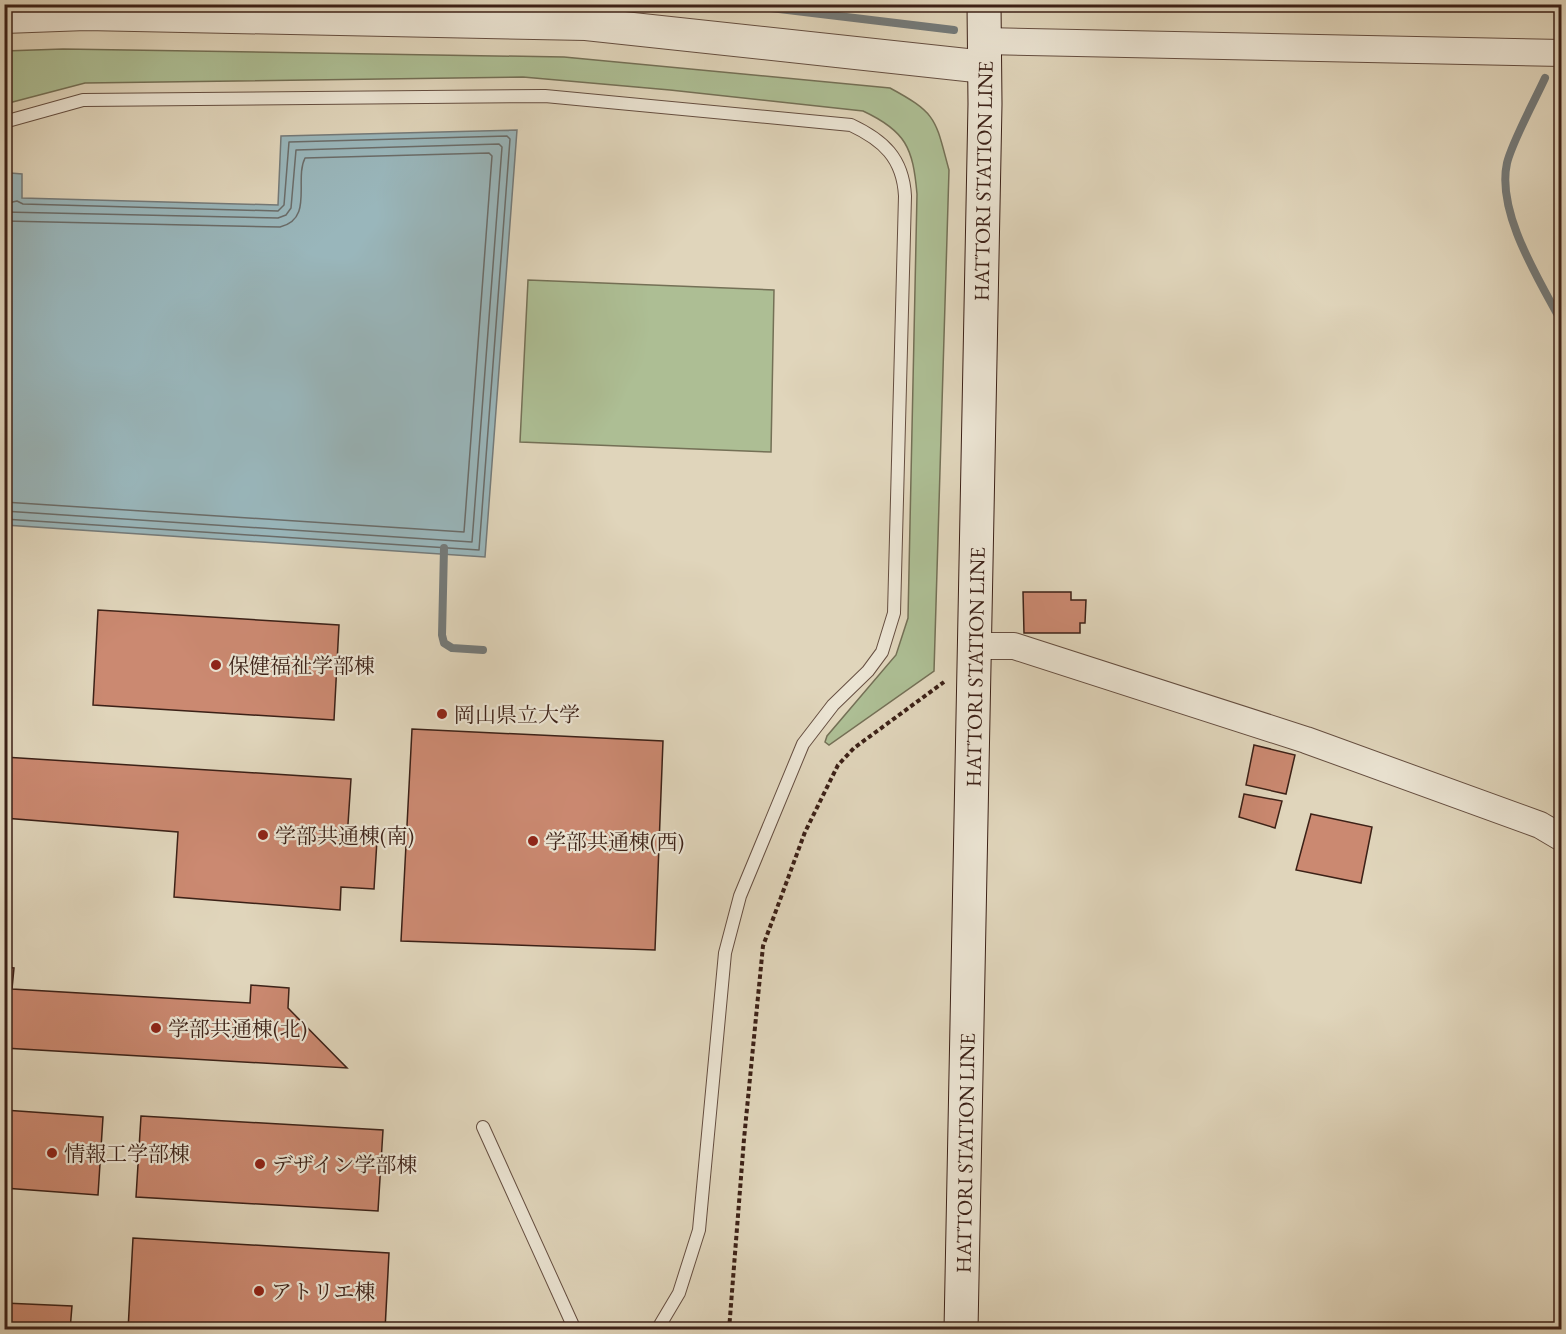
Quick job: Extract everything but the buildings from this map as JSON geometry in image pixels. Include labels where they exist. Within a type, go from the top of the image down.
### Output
[{"type":"main road","name":"HATTORI STATION LINE","points":[[961,1329],[975,646],[984,4]]},
{"type":"street","points":[[4,17],[86,9],[586,24],[985,54],[1562,53]]},
{"type":"street","points":[[975,646],[1014,646],[1306,740],[1540,825],[1562,838]]},
{"type":"lane","points":[[4,122],[83,100],[545,96],[851,125],[873,135],[898,164],[905,196],[894,613],[882,652],[868,671],[833,705],[803,744],[740,896],[725,953],[699,1230],[679,1293],[657,1329]]},
{"type":"lane","points":[[483,1126],[575,1329]]},
{"type":"path","points":[[729,1329],[744,1139],[763,946],[805,832],[838,765],[854,748],[946,681]]},
{"type":"green space","points":[[63,49],[564,57],[890,88],[918,105],[937,128],[949,170],[934,671],[829,745],[825,742],[827,736],[896,655],[908,618],[917,194],[913,164],[905,143],[898,134],[878,118],[863,111],[523,77],[85,83],[5,104],[5,51]]},
{"type":"green space","points":[[528,280],[774,290],[771,452],[520,442]]},
{"type":"water","points":[[517,130],[485,557],[5,525],[4,198],[10,198],[11,173],[22,174],[22,198],[278,205],[281,136]]},
{"type":"waterway","points":[[738,4],[954,30]]},
{"type":"waterway","points":[[1545,78],[1510,154],[1505,183],[1508,203],[1522,246],[1562,323]]},
{"type":"waterway","points":[[444,548],[442,635],[444,643],[452,648],[483,650]]},
{"type":"place","name":"保健福祉学部棟","points":[[216,665]]},
{"type":"place","name":"岡山県立大学","points":[[442,714]]},
{"type":"place","name":"学部共通棟(南)","points":[[263,835]]},
{"type":"place","name":"学部共通棟(西)","points":[[533,841]]},
{"type":"place","name":"学部共通棟(北)","points":[[156,1028]]},
{"type":"place","name":"情報工学部棟","points":[[52,1153]]},
{"type":"place","name":"デザイン学部棟","points":[[260,1164]]},
{"type":"place","name":"アトリエ棟","points":[[259,1291]]}]
